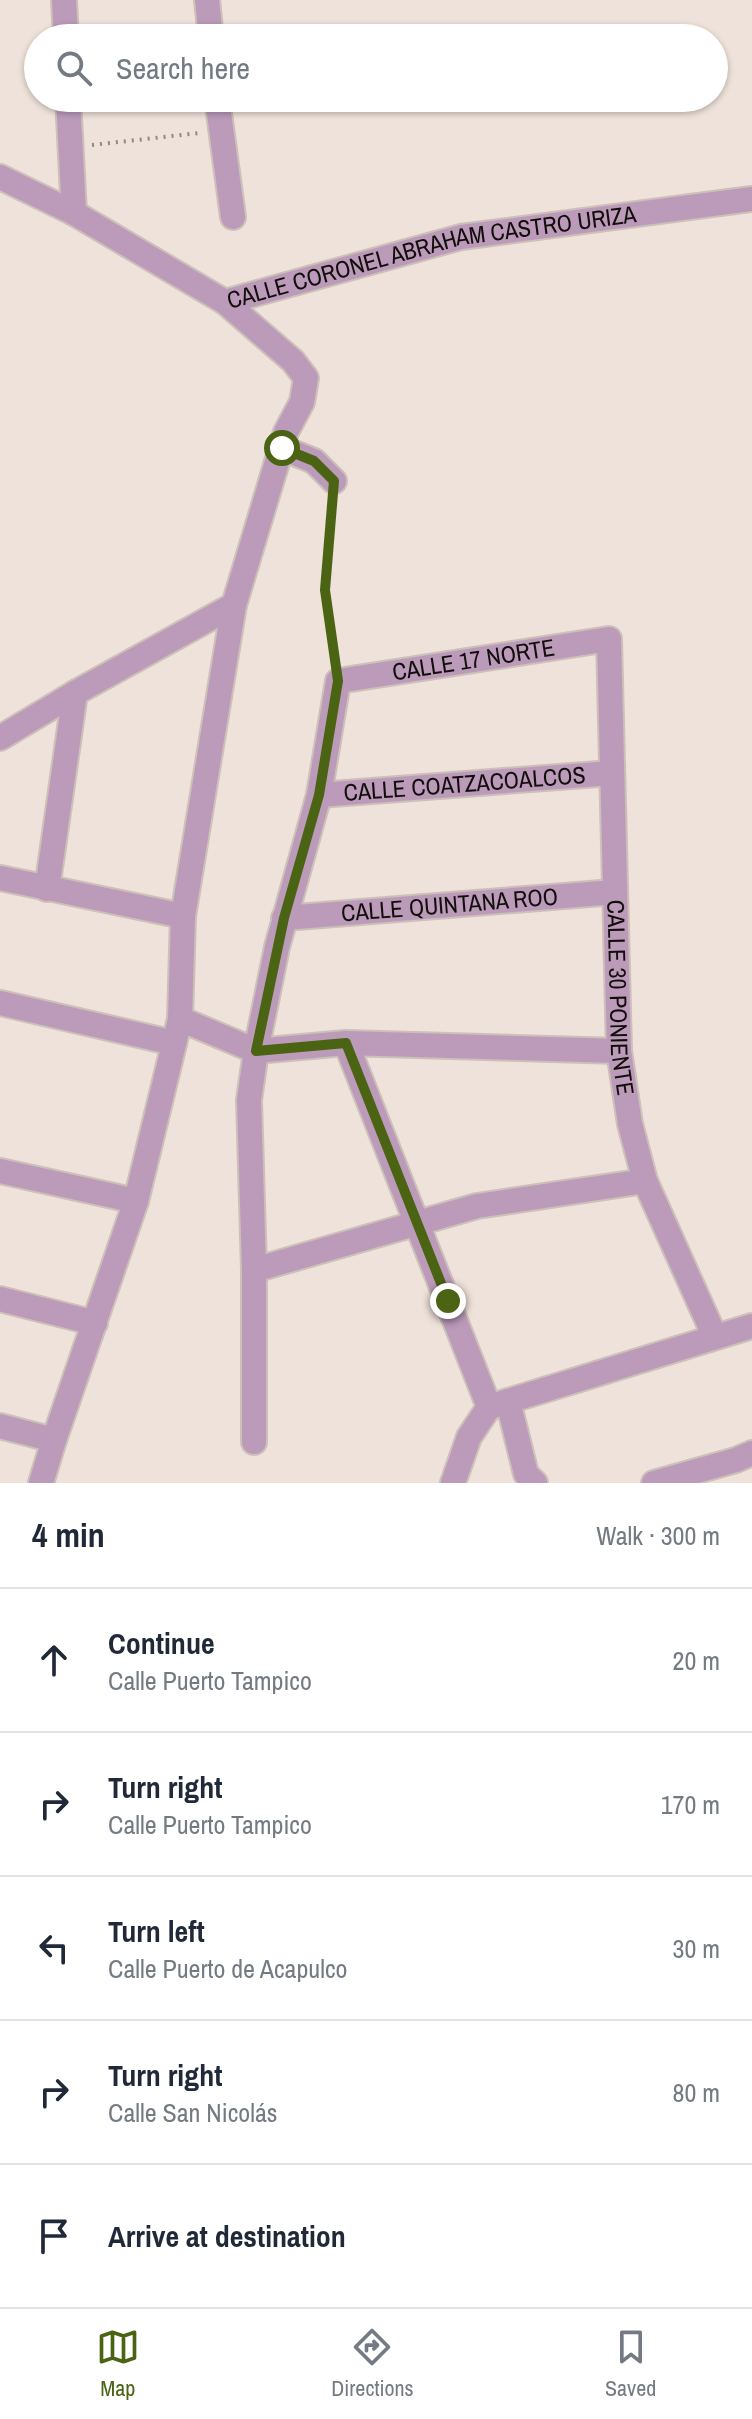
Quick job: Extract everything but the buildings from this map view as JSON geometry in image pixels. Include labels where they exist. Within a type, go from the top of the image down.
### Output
[{"type":"street","points":[[64,0],[65,24]]},
{"type":"street","points":[[207,0],[210,24]]},
{"type":"street","points":[[69,112],[74,213]]},
{"type":"street","points":[[219,112],[233,217]]},
{"type":"street","name":"CALLE CORONEL ABRAHAM CASTRO URIZA","points":[[0,177],[74,213],[225,302],[461,237],[752,199]]},
{"type":"street","points":[[41,1483],[136,1201],[180,1019],[183,916],[234,605],[286,432],[302,402],[306,378],[293,361],[225,302]]},
{"type":"street","points":[[282,448],[314,461],[334,481]]},
{"type":"street","points":[[0,738],[234,605]]},
{"type":"street","name":"CALLE 17 NORTE","points":[[338,681],[609,639]]},
{"type":"street","name":"CALLE 30 PONIENTE","points":[[609,639],[619,1051],[630,1124],[645,1181],[715,1337]]},
{"type":"street","points":[[254,1442],[254,1270],[249,1100],[284,918],[319,795],[338,681]]},
{"type":"street","points":[[47,889],[75,693]]},
{"type":"street","name":"CALLE COATZACOALCOS","points":[[319,795],[612,773]]},
{"type":"street","points":[[0,878],[183,916]]},
{"type":"street","name":"CALLE QUINTANA ROO","points":[[284,918],[615,892]]},
{"type":"street","points":[[0,1003],[174,1043]]},
{"type":"street","points":[[180,1019],[256,1051],[346,1043],[619,1051]]},
{"type":"street","points":[[346,1043],[417,1222],[499,1404],[526,1474],[535,1483]]},
{"type":"street","points":[[0,1171],[136,1201]]},
{"type":"street","points":[[254,1270],[477,1206],[645,1181]]},
{"type":"street","points":[[0,1299],[95,1323]]},
{"type":"street","points":[[453,1483],[469,1437],[499,1404],[752,1326]]},
{"type":"street","points":[[0,1426],[54,1440]]},
{"type":"street","points":[[654,1483],[740,1466]]},
{"type":"path","points":[[70,148],[221,130]]},
{"type":"path","points":[[334,481],[325,590],[338,681]]},
{"type":"route","points":[[282,448],[314,461],[334,481],[325,590],[338,681],[319,795],[284,918],[256,1051],[346,1043],[448,1301]]}]
